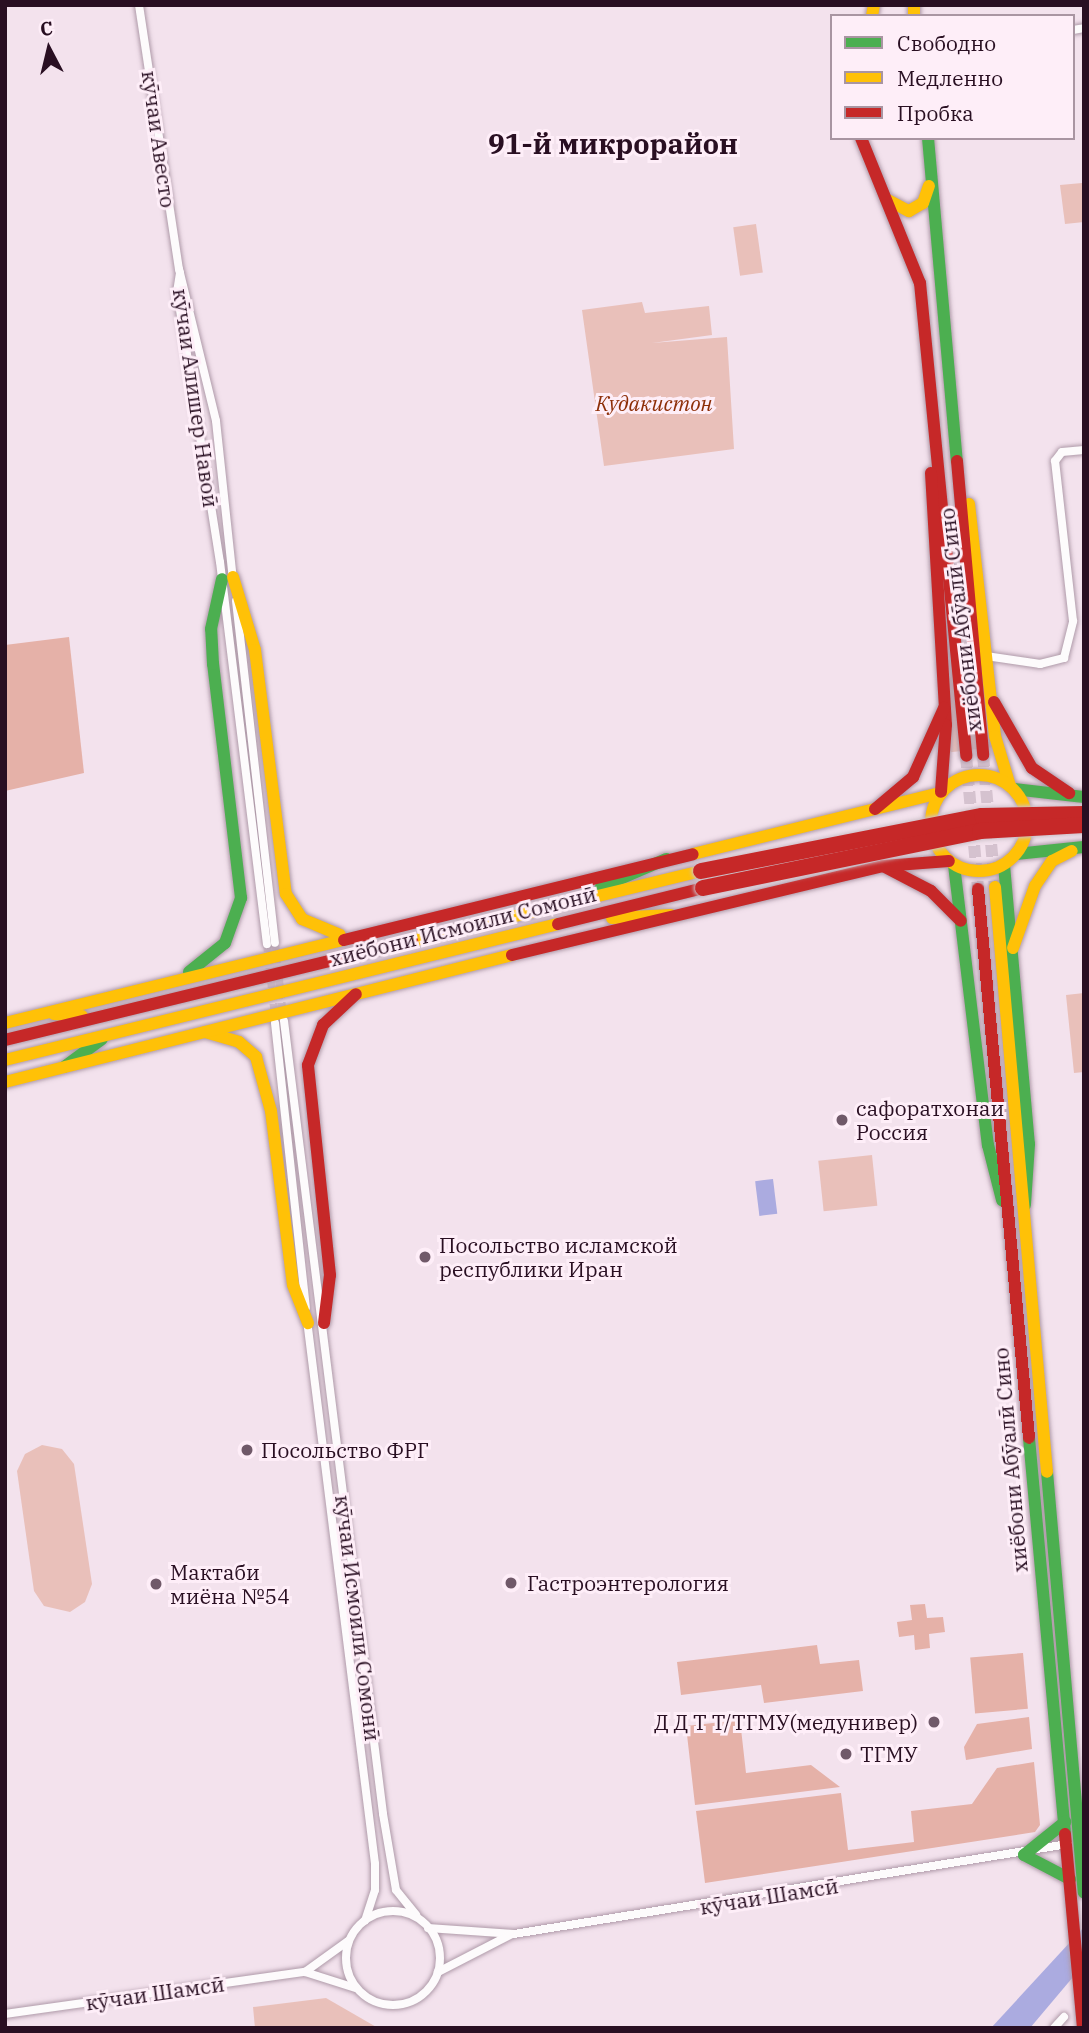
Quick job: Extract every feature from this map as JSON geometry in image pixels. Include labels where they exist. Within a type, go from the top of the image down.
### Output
[{"type":"main road","name":"хиёбони Абӯалӣ Сино","points":[[861,140],[920,283],[935,452],[975,755],[956,449],[928,140]]},
{"type":"main road","points":[[882,192],[892,207],[909,211],[923,204],[931,180]]},
{"type":"main road","name":"хиёбони Абӯалӣ Сино","points":[[956,449],[991,695],[1012,788]]},
{"type":"main road","name":"хиёбони Абӯалӣ Сино","points":[[935,452],[931,533],[945,706],[941,793]]},
{"type":"main road","points":[[227,578],[255,650],[286,894],[302,919],[344,936]]},
{"type":"main road","points":[[173,980],[225,943],[241,898],[211,629],[227,578]]},
{"type":"main road","points":[[991,695],[1032,768],[1080,797]]},
{"type":"main road","points":[[872,812],[913,777],[945,706]]},
{"type":"main road","points":[[5,1023],[54,1014],[344,936],[872,812],[941,793],[974,775],[1012,788],[1080,797]]},
{"type":"main road","points":[[1012,788],[1027,814],[1010,859],[1012,951],[1031,1184],[1016,1214]]},
{"type":"main road","points":[[941,793],[930,829],[951,863],[961,921],[988,1145],[1016,1214]]},
{"type":"main road","name":"хиёбони Исмоили Сомонӣ","points":[[5,1040],[701,871],[943,822],[1084,814]]},
{"type":"main road","name":"хиёбони Исмоили Сомонӣ","points":[[5,1060],[703,888],[980,831],[1084,825]]},
{"type":"main road","points":[[5,1082],[197,1031],[883,866],[951,863],[979,871],[1010,859],[1083,846]]},
{"type":"main road","points":[[1012,951],[1035,886],[1052,861],[1083,846]]},
{"type":"main road","points":[[566,903],[666,859]]},
{"type":"main road","points":[[883,866],[931,891],[961,921]]},
{"type":"main road","name":"хиёбони Абӯалӣ Сино","points":[[986,888],[1077,1841],[1083,2028]]},
{"type":"main road","points":[[578,919],[671,915]]},
{"type":"main road","points":[[316,1323],[330,1275],[308,1065],[323,1025],[358,993]]},
{"type":"main road","points":[[54,1014],[102,1016]]},
{"type":"main road","points":[[197,1031],[227,1037],[256,1057],[271,1111],[293,1285],[316,1323]]},
{"type":"main road","points":[[64,1067],[108,1035]]},
{"type":"main road","name":"хиёбони Абӯалӣ Сино","points":[[1016,1214],[1065,1822],[1077,1841]]},
{"type":"main road","points":[[1065,1822],[1024,1855],[1077,1888]]},
{"type":"street","name":"кӯчаи Авесто","points":[[139,5],[180,273]]},
{"type":"street","name":"кӯчаи Алишер Навоӣ","points":[[180,273],[177,291],[227,578],[260,803],[271,944],[247,806],[227,578],[217,431],[180,273]]},
{"type":"street","points":[[200,432],[217,431]]},
{"type":"street","points":[[986,656],[1040,664],[1064,658],[1073,621],[1055,461],[1062,452],[1084,450]]},
{"type":"street","name":"кӯчаи Исмоили Сомонӣ","points":[[365,1920],[375,1890],[375,1864],[326,1476],[316,1323],[306,1200],[280,1022],[295,1201],[316,1323],[341,1474],[396,1890],[416,1915]]},
{"type":"street","points":[[295,1201],[306,1200]]},
{"type":"street","points":[[326,1476],[341,1474]]},
{"type":"street","name":"кӯчаи Шамсӣ","points":[[429,1928],[514,1934],[1024,1855],[1077,1841]]},
{"type":"street","points":[[365,1920],[388,1912],[416,1915],[429,1928],[438,1944],[438,1972]]},
{"type":"street","name":"кӯчаи Шамсӣ","points":[[305,1972],[349,1940],[365,1920]]},
{"type":"street","name":"кӯчаи Шамсӣ","points":[[5,2014],[305,1972],[355,1988],[374,2002],[398,2006],[420,1997],[438,1972],[514,1934]]},
{"type":"street","points":[[349,1940],[345,1965],[355,1988]]},
{"type":"street","points":[[1054,2028],[1064,2017]]},
{"type":"green space","points":[[1082,183],[1084,222],[1065,224],[1060,185]]},
{"type":"green space","points":[[756,224],[763,273],[740,276],[733,227]]},
{"type":"green space","name":"Кудакистон","points":[[642,302],[645,313],[709,306],[712,335],[652,343],[727,337],[734,449],[604,466],[582,310]]},
{"type":"green space","points":[[964,657],[998,699],[1003,746],[944,753],[939,686],[951,677],[951,661]]},
{"type":"green space","points":[[1084,993],[1084,1072],[1074,1073],[1066,995]]},
{"type":"green space","points":[[872,1155],[877,1206],[824,1211],[818,1161]]},
{"type":"green space","points":[[42,1445],[62,1449],[74,1464],[92,1584],[85,1602],[70,1612],[44,1606],[34,1591],[17,1471],[25,1454]]},
{"type":"green space","points":[[326,1998],[378,2028],[255,2028],[253,2007]]},
{"type":"shaded area","points":[[69,637],[84,773],[5,791],[5,645]]},
{"type":"shaded area","points":[[925,1604],[927,1618],[943,1617],[945,1632],[929,1634],[930,1648],[915,1650],[914,1635],[899,1637],[897,1622],[912,1620],[910,1605]]},
{"type":"shaded area","points":[[817,1645],[820,1664],[859,1660],[863,1691],[764,1703],[761,1685],[681,1695],[677,1662]]},
{"type":"shaded area","points":[[1023,1653],[1028,1709],[975,1713],[970,1658]]},
{"type":"shaded area","points":[[1029,1717],[1032,1749],[966,1760],[964,1747],[977,1724]]},
{"type":"shaded area","points":[[740,1720],[746,1773],[811,1765],[840,1787],[695,1805],[686,1726]]},
{"type":"shaded area","points":[[1034,1762],[1040,1825],[1035,1832],[705,1883],[696,1811],[841,1793],[848,1850],[914,1842],[911,1811],[972,1804],[997,1768]]},
{"type":"water","points":[[773,1179],[777,1214],[759,1216],[755,1181]]},
{"type":"water","points":[[1084,1927],[1084,1964],[1030,2028],[991,2028]]},
{"type":"tunnel","points":[[983,755],[995,887]]},
{"type":"tunnel","points":[[966,756],[978,889]]},
{"type":"tunnel","points":[[275,943],[283,1015]]},
{"type":"tunnel","points":[[267,944],[275,1017]]},
{"type":"traffic: fast","points":[[928,140],[957,461]]},
{"type":"traffic: fast","points":[[189,972],[225,943],[241,898],[213,664],[211,629],[222,579]]},
{"type":"traffic: fast","points":[[1014,789],[1084,797]]},
{"type":"traffic: fast","points":[[1016,854],[1084,847]]},
{"type":"traffic: fast","points":[[601,887],[666,859]]},
{"type":"traffic: fast","points":[[954,865],[988,1145],[1002,1200]]},
{"type":"traffic: fast","points":[[1004,865],[1029,1144],[1025,1205]]},
{"type":"traffic: fast","points":[[64,1067],[102,1039]]},
{"type":"traffic: fast","points":[[1029,1438],[1065,1834]]},
{"type":"traffic: fast","points":[[1047,1472],[1084,1892]]},
{"type":"traffic: fast","points":[[1024,1855],[1065,1822]]},
{"type":"traffic: fast","points":[[1024,1855],[1070,1879]]},
{"type":"traffic: slow","points":[[872,14],[874,5]]},
{"type":"traffic: slow","points":[[914,5],[914,14]]},
{"type":"traffic: slow","points":[[886,199],[909,211],[923,203],[929,186]]},
{"type":"traffic: slow","points":[[969,504],[995,736],[1010,786]]},
{"type":"traffic: slow","points":[[233,577],[255,650],[286,894],[302,919],[340,935]]},
{"type":"traffic: slow","points":[[979,775],[997,778],[1013,789],[1024,805],[1027,823],[1024,841],[1013,857],[997,868],[979,871],[961,868],[945,857],[934,841],[931,823],[934,805],[945,789],[961,778],[979,775]]},
{"type":"traffic: slow","points":[[693,854],[940,793]]},
{"type":"traffic: slow","points":[[1013,948],[1035,886],[1052,861],[1072,851]]},
{"type":"traffic: slow","points":[[412,941],[701,871]]},
{"type":"traffic: slow","points":[[995,887],[1047,1472]]},
{"type":"traffic: slow","points":[[612,918],[671,915]]},
{"type":"traffic: slow","points":[[5,1060],[558,924]]},
{"type":"traffic: slow","points":[[5,1023],[344,940]]},
{"type":"traffic: slow","points":[[5,1082],[512,955]]},
{"type":"traffic: slow","points":[[54,1014],[82,1016]]},
{"type":"traffic: slow","points":[[205,1032],[239,1042],[256,1057],[271,1111],[293,1285],[308,1323]]},
{"type":"traffic: jam","points":[[862,140],[920,283],[966,756]]},
{"type":"traffic: jam","points":[[957,461],[983,755]]},
{"type":"traffic: jam","points":[[931,473],[946,725],[941,792]]},
{"type":"traffic: jam","points":[[994,702],[1032,768],[1069,793]]},
{"type":"traffic: jam","points":[[875,809],[913,777],[944,708]]},
{"type":"traffic: jam","points":[[701,871],[982,816],[1084,814]]},
{"type":"traffic: jam","points":[[703,888],[980,831],[1084,825]]},
{"type":"traffic: jam","points":[[344,940],[693,854]]},
{"type":"traffic: jam","points":[[512,955],[883,866],[949,861]]},
{"type":"traffic: jam","points":[[883,866],[931,891],[961,921]]},
{"type":"traffic: jam","points":[[558,924],[703,888]]},
{"type":"traffic: jam","points":[[978,889],[1029,1438]]},
{"type":"traffic: jam","points":[[5,1040],[412,941]]},
{"type":"traffic: jam","points":[[324,1323],[330,1275],[308,1065],[323,1025],[356,994]]},
{"type":"traffic: jam","points":[[1065,1834],[1083,2028]]},
{"type":"place","name":"сафоратхонаи Россия","points":[[842,1120]]},
{"type":"place","name":"Посольство исламской республики Иран","points":[[425,1257]]},
{"type":"place","name":"Посольство ФРГ","points":[[247,1450]]},
{"type":"place","name":"Гастроэнтерология","points":[[511,1583]]},
{"type":"place","name":"Мактаби миёна №54","points":[[156,1584]]},
{"type":"place","name":"Д Д Т Т/ТГМУ(медунивер)","points":[[934,1722]]},
{"type":"place","name":"ТГМУ","points":[[846,1754]]},
{"type":"district","name":"91-й микрорайон","points":[[613,144]]}]
